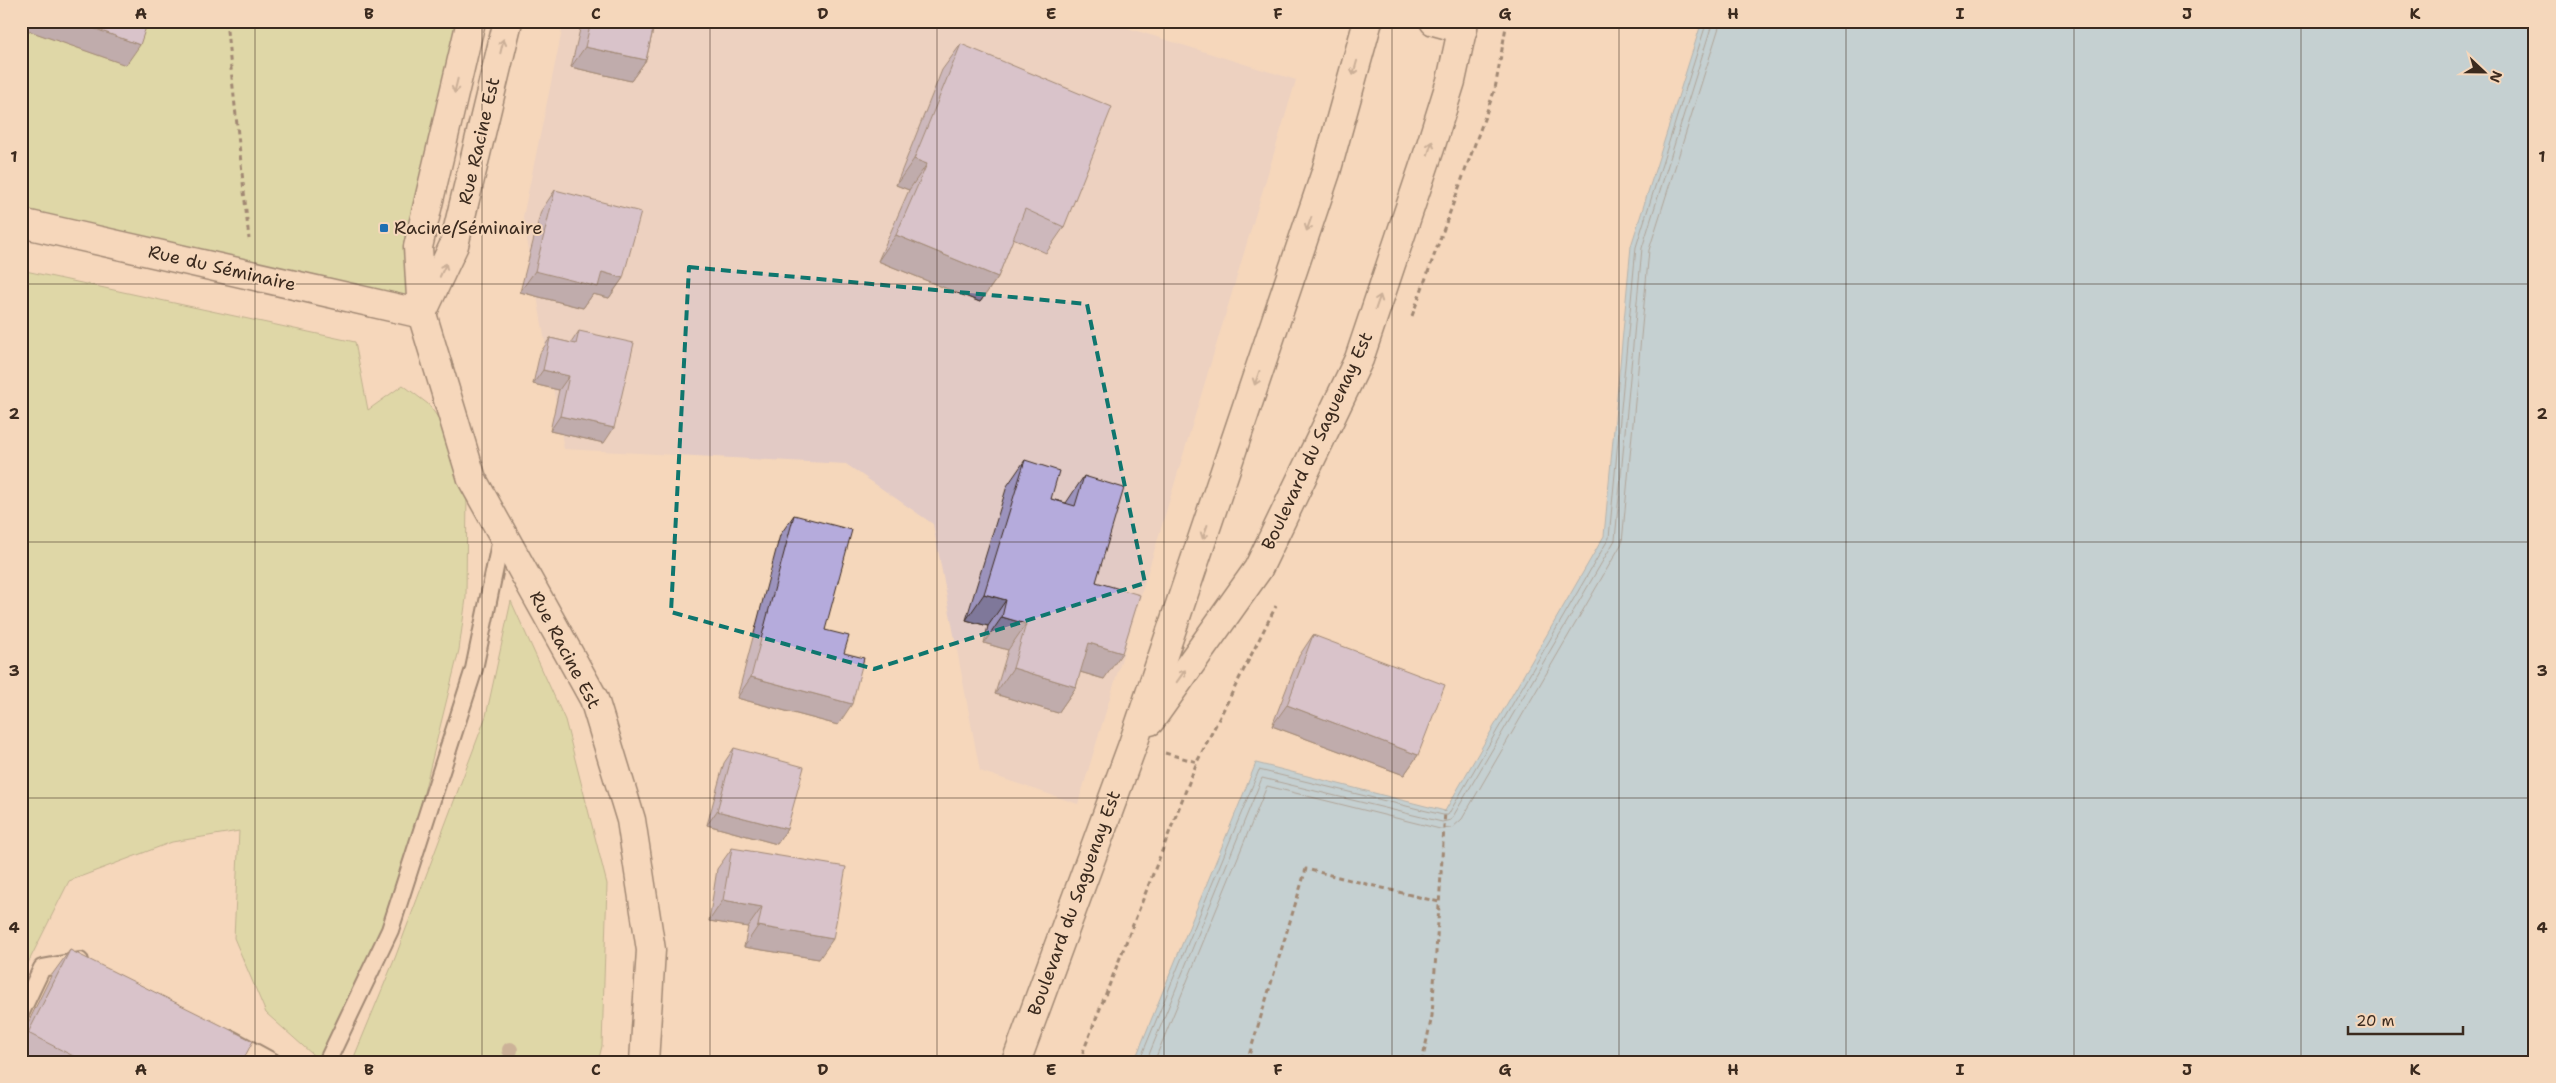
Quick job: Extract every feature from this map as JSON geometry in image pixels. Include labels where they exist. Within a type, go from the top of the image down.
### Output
[{"type":"main road","name":"Rue Racine Est","points":[[471,21],[418,247],[422,314],[472,479],[594,699],[630,820],[651,950],[644,1062]]},
{"type":"main road","name":"Rue Racine Est","points":[[422,314],[454,245],[508,21]]},
{"type":"main road","name":"Boulevard du Saguenay Est","points":[[1016,1062],[1133,744],[1326,172],[1368,21]]},
{"type":"main road","points":[[1434,21],[1464,25]]},
{"type":"main road","name":"Boulevard du Saguenay Est","points":[[1133,744],[1258,569],[1359,359],[1430,148],[1464,25]]},
{"type":"main road","name":"Rue du Séminaire","points":[[21,223],[422,314]]},
{"type":"lane","points":[[327,1062],[390,930],[474,669],[502,534]]},
{"type":"lane","points":[[21,1012],[42,968],[82,961],[97,968]]},
{"type":"lane","points":[[213,1029],[273,1062]]},
{"type":"path","points":[[226,21],[253,276]]},
{"type":"path","points":[[1422,1062],[1432,1016],[1445,811]]},
{"type":"path","points":[[1247,1062],[1306,869],[1439,902]]},
{"type":"highlighted area","points":[[689,267],[1087,304],[1145,583],[874,669],[671,612]]},
{"type":"shaded area","points":[[564,21],[1105,21],[1296,80],[1078,804],[980,771],[933,524],[846,464],[564,449],[523,217]]},
{"type":"green space","points":[[141,21],[471,21],[418,247],[422,314],[21,223],[21,28],[126,65]]},
{"type":"green space","points":[[21,270],[355,342],[368,410],[403,385],[428,404],[445,427],[467,487],[466,598],[459,650],[390,930],[321,1062],[266,1013],[234,938],[239,831],[172,842],[69,881],[21,977]]},
{"type":"green space","points":[[511,601],[565,720],[607,884],[602,1046],[598,1062],[352,1062],[395,958],[486,716]]},
{"type":"water","points":[[1702,21],[2535,21],[2535,1062],[1134,1062],[1256,763],[1445,811],[1604,536],[1631,246]]},
{"type":"building","points":[[74,21],[148,21],[140,45]]},
{"type":"building","points":[[591,21],[655,21],[646,60],[585,47]]},
{"type":"building","points":[[961,44],[1112,107],[1064,227],[1025,209],[998,277],[896,235],[927,164],[914,159]]},
{"type":"building","points":[[555,190],[641,212],[623,278],[602,272],[598,287],[535,271]]},
{"type":"building","points":[[579,331],[634,343],[614,428],[560,416],[569,376],[543,370],[550,338],[576,344]]},
{"type":"building","points":[[1025,460],[1059,471],[1051,499],[1075,506],[1084,476],[1124,488],[1096,582],[1140,595],[1122,653],[1089,643],[1076,687],[1013,668],[1026,624],[1002,617],[1006,600],[984,594]]},
{"type":"building","points":[[794,515],[852,530],[825,630],[849,636],[844,653],[864,658],[852,704],[751,677]]},
{"type":"building","points":[[1313,635],[1445,685],[1418,755],[1287,705]]},
{"type":"building","points":[[734,748],[804,767],[787,829],[717,811]]},
{"type":"building","points":[[732,848],[846,867],[833,939],[758,926],[762,907],[723,900]]},
{"type":"building","points":[[70,950],[253,1041],[242,1062],[85,1062],[28,1033]]},
{"type":"place","name":"Racine/Séminaire","points":[[384,228]]}]
